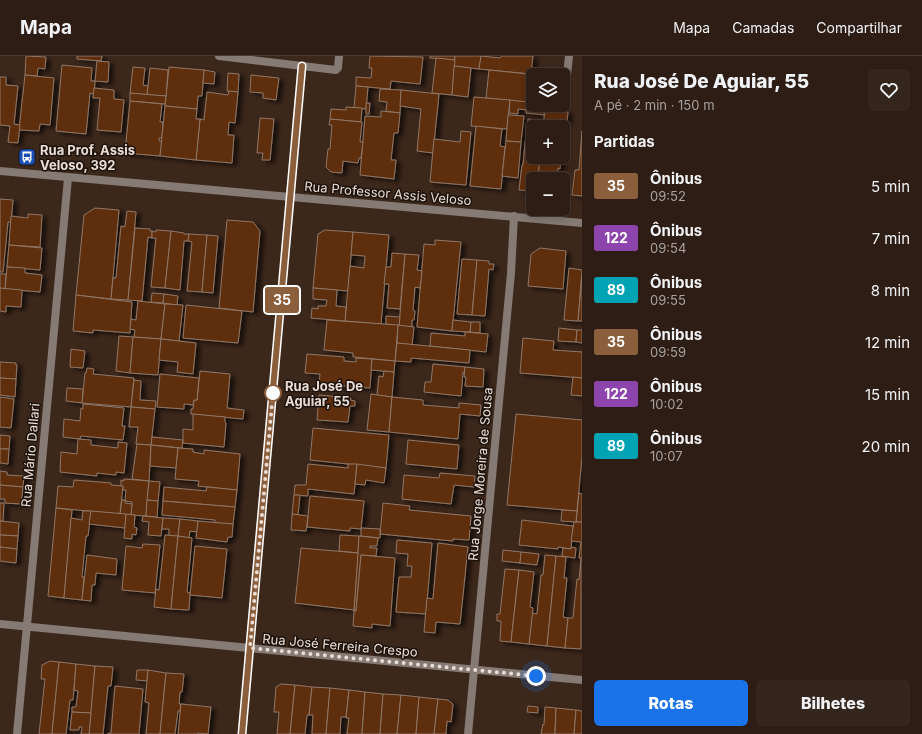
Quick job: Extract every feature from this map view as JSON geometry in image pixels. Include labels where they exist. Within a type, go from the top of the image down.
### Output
[{"type":"street","points":[[219,56],[336,70],[338,68],[339,56]]},
{"type":"street","points":[[568,68],[569,56]]},
{"type":"street","points":[[242,734],[302,66]]},
{"type":"street","name":"Rua Professor Assis Veloso","points":[[0,171],[582,223]]},
{"type":"street","name":"Rua Mário Dallari","points":[[17,734],[68,178]]},
{"type":"street","name":"Rua Jorge Moreira de Sousa","points":[[468,734],[509,289],[514,216]]},
{"type":"street","name":"Rua José Ferreira Crespo","points":[[0,624],[582,680]]},
{"type":"building","points":[[26,56],[46,57],[45,69],[38,68],[37,76],[25,75]]},
{"type":"building","points":[[77,56],[102,56],[101,61],[77,59]]},
{"type":"building","points":[[370,56],[423,57],[420,84],[391,81],[390,89],[356,86],[356,77],[371,78],[372,68],[369,68]]},
{"type":"building","points":[[430,56],[455,56],[455,60],[430,58]]},
{"type":"building","points":[[455,56],[481,56],[479,69],[454,66]]},
{"type":"building","points":[[481,56],[500,58],[502,56],[533,56],[532,68],[526,68],[526,74],[479,69]]},
{"type":"building","points":[[436,58],[455,60],[452,95],[432,93]]},
{"type":"building","points":[[97,61],[109,62],[108,82],[95,81]]},
{"type":"building","points":[[62,65],[92,68],[91,81],[95,81],[94,94],[90,93],[86,134],[56,131]]},
{"type":"building","points":[[454,66],[471,68],[468,97],[452,95]]},
{"type":"building","points":[[133,67],[145,68],[143,85],[148,86],[147,95],[130,93]]},
{"type":"building","points":[[169,67],[204,70],[202,96],[198,96],[197,109],[165,106]]},
{"type":"building","points":[[150,68],[168,70],[166,96],[147,95]]},
{"type":"building","points":[[204,70],[215,72],[214,84],[203,83]]},
{"type":"building","points":[[489,70],[526,74],[526,102],[486,98]]},
{"type":"building","points":[[228,73],[239,74],[238,92],[227,91]]},
{"type":"building","points":[[25,75],[54,78],[50,125],[40,124],[39,131],[19,130]]},
{"type":"building","points":[[251,75],[279,78],[276,100],[263,98],[263,93],[250,92]]},
{"type":"building","points":[[0,77],[6,77],[6,85],[18,86],[14,124],[20,125],[18,143],[8,142],[10,126],[0,125]]},
{"type":"building","points":[[356,86],[368,87],[366,109],[354,108]]},
{"type":"building","points":[[94,88],[114,90],[114,99],[124,100],[121,132],[97,130],[100,98],[93,98]]},
{"type":"building","points":[[380,89],[401,90],[400,113],[386,111],[387,102],[379,101]]},
{"type":"building","points":[[401,90],[439,94],[433,153],[417,151],[421,109],[400,106]]},
{"type":"building","points":[[229,91],[238,92],[235,123],[229,122],[228,135],[234,135],[232,163],[196,160],[200,119],[204,120],[207,92],[228,95]]},
{"type":"building","points":[[130,93],[166,96],[165,104],[130,101]]},
{"type":"building","points":[[474,97],[510,100],[507,129],[471,126]]},
{"type":"building","points":[[510,100],[526,102],[526,110],[518,109],[518,114],[509,113]]},
{"type":"building","points":[[130,101],[162,104],[160,122],[163,122],[162,138],[159,138],[159,141],[162,141],[160,156],[125,153]]},
{"type":"building","points":[[366,103],[370,103],[369,114],[366,114]]},
{"type":"building","points":[[165,106],[197,109],[196,119],[200,119],[196,160],[160,156]]},
{"type":"building","points":[[346,107],[362,108],[361,122],[330,119],[331,109],[346,110]]},
{"type":"building","points":[[381,111],[400,113],[398,133],[394,133],[391,160],[396,160],[394,179],[360,175],[365,116],[381,117]]},
{"type":"building","points":[[526,112],[544,112],[544,115]]},
{"type":"building","points":[[545,112],[568,112],[567,120],[544,120]]},
{"type":"building","points":[[508,115],[524,116],[521,142],[506,141]]},
{"type":"building","points":[[260,118],[274,119],[270,160],[262,160],[263,153],[257,153]]},
{"type":"building","points":[[330,119],[362,122],[360,142],[363,142],[361,158],[359,158],[358,163],[343,161],[342,173],[331,172],[326,167],[328,149],[330,149],[332,125],[329,125]]},
{"type":"building","points":[[476,126],[502,129],[500,146],[505,147],[501,189],[470,186]]},
{"type":"building","points":[[461,131],[471,132],[466,185],[430,182],[434,139],[460,142]]},
{"type":"building","points":[[582,131],[582,196],[572,195],[575,170],[579,170]]},
{"type":"building","points":[[506,141],[521,142],[518,178],[502,176]]},
{"type":"building","points":[[525,144],[526,164],[539,164],[539,172],[526,172],[526,190],[519,190]]},
{"type":"building","points":[[539,164],[560,164],[560,169],[558,168],[558,172],[539,172]]},
{"type":"building","points":[[0,199],[13,200],[11,222],[8,222],[3,272],[0,272]]},
{"type":"building","points":[[95,208],[119,210],[111,299],[76,295],[84,215]]},
{"type":"building","points":[[127,211],[136,212],[128,300],[111,299],[113,278],[116,278],[121,226],[125,227]]},
{"type":"building","points":[[28,214],[42,215],[40,247],[9,245],[11,216],[28,218]]},
{"type":"building","points":[[227,220],[253,222],[260,231],[253,312],[219,308]]},
{"type":"building","points":[[135,228],[150,229],[150,231],[152,231],[152,238],[148,237],[142,301],[128,300]]},
{"type":"building","points":[[156,230],[171,231],[165,288],[151,287],[156,238],[152,238],[152,231],[156,232]]},
{"type":"building","points":[[325,230],[353,232],[348,291],[313,288],[318,234]]},
{"type":"building","points":[[171,231],[189,234],[188,241],[184,241],[180,290],[165,288]]},
{"type":"building","points":[[353,232],[389,235],[381,324],[345,321],[350,266],[364,268],[365,256],[351,255]]},
{"type":"building","points":[[189,234],[207,235],[202,292],[187,291],[192,242],[188,241]]},
{"type":"building","points":[[207,235],[218,236],[213,293],[202,292]]},
{"type":"building","points":[[435,240],[461,242],[452,331],[417,327],[424,244],[435,245]]},
{"type":"building","points":[[9,245],[42,248],[40,270],[7,267]]},
{"type":"building","points":[[540,248],[566,251],[563,289],[528,286],[531,254]]},
{"type":"building","points":[[392,253],[405,254],[400,309],[387,308],[389,284],[384,284],[386,267],[391,267]]},
{"type":"building","points":[[405,254],[419,255],[417,270],[422,271],[420,288],[415,287],[413,310],[415,311],[414,320],[412,320],[412,327],[399,326]]},
{"type":"building","points":[[462,259],[477,260],[472,315],[457,314]]},
{"type":"building","points":[[477,260],[489,261],[489,264],[494,264],[493,270],[489,269],[485,316],[472,315]]},
{"type":"building","points":[[7,267],[25,268],[25,273],[42,275],[40,292],[5,289]]},
{"type":"building","points":[[569,268],[582,270],[578,321],[564,320]]},
{"type":"building","points":[[0,274],[6,274],[5,289],[0,288]]},
{"type":"building","points":[[582,276],[582,321],[578,321]]},
{"type":"building","points":[[0,288],[22,290],[21,307],[6,306],[6,312],[0,311]]},
{"type":"building","points":[[313,288],[337,290],[336,306],[346,307],[345,321],[311,318],[312,308],[318,309],[318,306],[326,306],[327,300],[313,299]]},
{"type":"building","points":[[152,293],[164,294],[163,303],[151,302]]},
{"type":"building","points":[[164,294],[178,296],[177,305],[163,303]]},
{"type":"building","points":[[76,295],[132,302],[130,333],[93,330],[93,333],[73,331]]},
{"type":"building","points":[[138,301],[165,304],[161,339],[134,337],[135,330],[130,329],[131,319],[136,320]]},
{"type":"building","points":[[165,304],[183,305],[179,341],[161,339]]},
{"type":"building","points":[[186,305],[242,311],[238,343],[183,338]]},
{"type":"building","points":[[386,316],[400,317],[399,326],[386,324]]},
{"type":"building","points":[[327,320],[398,325],[395,361],[353,357],[353,353],[324,350]]},
{"type":"building","points":[[453,320],[471,322],[470,332],[452,331]]},
{"type":"building","points":[[471,322],[480,322],[480,333],[470,332]]},
{"type":"building","points":[[398,325],[414,327],[412,345],[397,343]]},
{"type":"building","points":[[559,328],[577,330],[576,342],[558,341]]},
{"type":"building","points":[[577,330],[582,330],[582,343],[576,342]]},
{"type":"building","points":[[465,332],[488,334],[486,352],[430,346],[431,333],[465,336]]},
{"type":"building","points":[[119,336],[133,337],[130,373],[116,371]]},
{"type":"building","points":[[133,337],[161,339],[158,375],[130,373]]},
{"type":"building","points":[[523,338],[554,341],[553,350],[582,352],[582,378],[520,373]]},
{"type":"building","points":[[161,339],[196,343],[193,374],[177,372],[178,362],[159,360]]},
{"type":"building","points":[[397,343],[470,350],[469,363],[411,358],[411,362],[395,361]]},
{"type":"building","points":[[71,349],[85,351],[83,368],[70,367]]},
{"type":"building","points":[[307,354],[344,357],[344,361],[356,362],[356,358],[372,359],[370,388],[319,384],[320,374],[305,373]]},
{"type":"building","points":[[372,359],[395,361],[394,372],[371,370]]},
{"type":"building","points":[[0,362],[16,363],[16,379],[0,378]]},
{"type":"building","points":[[433,364],[465,367],[465,373],[463,372],[461,396],[424,392],[425,382],[431,382]]},
{"type":"building","points":[[465,367],[484,369],[483,387],[465,386]]},
{"type":"building","points":[[87,368],[94,369],[93,374],[134,378],[131,407],[82,403],[85,373]]},
{"type":"building","points":[[200,371],[230,374],[227,408],[244,410],[243,419],[191,414],[194,400],[197,400]]},
{"type":"building","points":[[384,371],[394,372],[392,397],[377,395],[379,376],[383,377]]},
{"type":"building","points":[[160,374],[199,378],[197,400],[194,400],[193,405],[184,404],[184,409],[157,407]]},
{"type":"building","points":[[573,377],[582,378],[582,396],[571,395]]},
{"type":"building","points":[[0,378],[16,379],[15,397],[0,395]]},
{"type":"building","points":[[134,380],[141,381],[140,400],[156,401],[155,409],[131,407]]},
{"type":"building","points":[[67,388],[83,389],[82,403],[66,401]]},
{"type":"building","points":[[371,394],[392,397],[389,432],[367,430]]},
{"type":"building","points":[[319,395],[351,398],[350,400],[355,401],[355,406],[350,406],[348,422],[317,420]]},
{"type":"building","points":[[0,397],[14,399],[11,428],[0,427]]},
{"type":"building","points":[[392,397],[423,400],[423,405],[459,408],[459,403],[481,405],[480,416],[460,414],[458,439],[389,432]]},
{"type":"building","points":[[83,404],[124,408],[122,426],[125,426],[123,440],[81,436],[80,439],[63,437],[64,419],[80,421],[81,408],[83,409]]},
{"type":"building","points":[[131,407],[155,409],[151,445],[136,444],[138,427],[129,427]]},
{"type":"building","points":[[193,414],[225,417],[224,447],[183,443],[183,429],[193,430]]},
{"type":"building","points":[[516,414],[582,420],[582,457],[577,511],[507,505]]},
{"type":"building","points":[[313,428],[389,435],[386,468],[310,460]]},
{"type":"building","points":[[0,435],[10,436],[9,449],[0,449]]},
{"type":"building","points":[[152,437],[183,440],[182,448],[151,445]]},
{"type":"building","points":[[78,439],[91,440],[91,445],[118,448],[118,442],[127,443],[124,473],[116,472],[116,475],[97,473],[97,476],[60,472],[61,452],[77,454]]},
{"type":"building","points":[[408,440],[459,445],[457,469],[406,464]]},
{"type":"building","points":[[137,444],[151,445],[149,481],[132,479]]},
{"type":"building","points":[[151,445],[178,448],[176,468],[150,466]]},
{"type":"building","points":[[178,448],[193,449],[193,452],[204,454],[204,450],[240,454],[237,490],[198,486],[199,481],[175,479]]},
{"type":"building","points":[[0,449],[9,449],[8,464],[0,463]]},
{"type":"building","points":[[308,464],[348,468],[348,464],[357,464],[354,494],[308,489],[308,496],[294,495],[295,485],[306,485]]},
{"type":"building","points":[[357,464],[386,468],[384,483],[366,480],[365,485],[355,484]]},
{"type":"building","points":[[0,471],[7,472],[7,475],[24,476],[23,487],[0,485]]},
{"type":"building","points":[[440,473],[475,476],[474,487],[454,485],[451,504],[402,499],[404,475],[439,478]]},
{"type":"building","points":[[124,479],[149,481],[146,516],[131,515],[132,502],[125,501],[126,490],[123,490],[123,486],[121,486],[121,480],[124,481]]},
{"type":"building","points":[[74,480],[111,483],[111,485],[123,486],[120,514],[56,508],[58,486],[73,487]]},
{"type":"building","points":[[149,481],[160,482],[158,501],[147,500]]},
{"type":"building","points":[[0,485],[23,487],[21,504],[5,503],[5,499],[0,499]]},
{"type":"building","points":[[164,487],[206,491],[207,487],[237,490],[235,507],[163,501]]},
{"type":"building","points":[[579,493],[582,494],[582,522],[576,522]]},
{"type":"building","points":[[294,495],[300,495],[298,515],[292,514]]},
{"type":"building","points":[[310,496],[364,501],[361,529],[350,528],[350,531],[307,527]]},
{"type":"building","points":[[122,500],[125,500],[125,503],[132,504],[131,515],[120,514]]},
{"type":"building","points":[[147,500],[158,501],[157,517],[146,516]]},
{"type":"building","points":[[163,501],[235,507],[233,524],[215,523],[215,520],[162,515]]},
{"type":"building","points":[[0,503],[4,503],[3,521],[0,521]]},
{"type":"building","points":[[383,503],[410,506],[409,510],[471,516],[469,540],[453,539],[453,541],[380,534]]},
{"type":"building","points":[[56,508],[72,510],[64,598],[48,596]]},
{"type":"building","points":[[562,510],[577,511],[576,522],[561,521]]},
{"type":"building","points":[[83,511],[91,511],[88,536],[86,536],[82,577],[84,577],[82,600],[64,598],[71,518],[82,520]]},
{"type":"building","points":[[91,511],[126,514],[125,528],[89,524]]},
{"type":"building","points":[[126,514],[135,515],[134,527],[137,528],[136,535],[132,534],[132,539],[124,538]]},
{"type":"building","points":[[292,514],[308,516],[306,531],[291,530]]},
{"type":"building","points":[[143,516],[163,518],[161,536],[148,535],[149,522],[142,521]]},
{"type":"building","points":[[163,518],[180,519],[178,536],[169,536],[169,529],[162,529]]},
{"type":"building","points":[[180,519],[198,521],[197,532],[190,531],[189,538],[178,536]]},
{"type":"building","points":[[522,520],[573,526],[571,549],[519,545]]},
{"type":"building","points":[[0,521],[19,523],[18,536],[0,535]]},
{"type":"building","points":[[198,521],[233,524],[232,537],[228,537],[227,542],[196,538]]},
{"type":"building","points":[[574,522],[582,522],[582,558],[579,558],[581,542],[571,541]]},
{"type":"building","points":[[361,528],[380,529],[380,538],[361,536]]},
{"type":"building","points":[[0,535],[18,536],[17,549],[0,547]]},
{"type":"building","points":[[165,535],[178,536],[171,609],[154,607],[156,589],[159,590]]},
{"type":"building","points":[[340,535],[359,536],[358,553],[339,551]]},
{"type":"building","points":[[178,536],[192,538],[187,592],[190,593],[189,610],[171,609]]},
{"type":"building","points":[[359,536],[378,538],[377,546],[370,546],[370,548],[377,548],[376,556],[361,555],[356,611],[354,611]]},
{"type":"building","points":[[397,540],[432,543],[426,614],[396,612],[399,577],[411,577],[412,566],[407,566],[408,554],[396,553]]},
{"type":"building","points":[[438,543],[468,547],[460,624],[436,622],[435,633],[424,632],[427,598],[433,599]]},
{"type":"building","points":[[143,544],[160,545],[155,593],[122,590],[126,546],[142,548]]},
{"type":"building","points":[[195,546],[227,549],[222,598],[190,595]]},
{"type":"building","points":[[0,547],[17,549],[16,563],[0,561]]},
{"type":"building","points":[[571,547],[576,548],[575,558],[562,556],[563,548],[571,549]]},
{"type":"building","points":[[301,548],[358,553],[354,610],[295,603]]},
{"type":"building","points":[[503,550],[521,552],[520,563],[502,561]]},
{"type":"building","points":[[521,552],[539,554],[537,565],[520,563]]},
{"type":"building","points":[[87,555],[117,559],[116,575],[96,573],[95,585],[92,585],[91,601],[82,600]]},
{"type":"building","points":[[361,555],[395,558],[390,626],[372,624],[372,628],[353,626],[354,611],[356,611]]},
{"type":"building","points":[[545,555],[556,556],[547,646],[529,644],[532,613],[537,614],[541,575],[543,575]]},
{"type":"building","points":[[556,556],[566,557],[564,578],[567,578],[563,617],[568,618],[565,648],[547,646]]},
{"type":"building","points":[[581,558],[581,649],[565,648],[568,618],[573,618]]},
{"type":"building","points":[[505,569],[519,570],[511,642],[500,641],[501,621],[497,621],[497,614],[500,614]]},
{"type":"building","points":[[519,570],[534,572],[530,607],[533,608],[529,644],[511,642]]},
{"type":"building","points":[[50,661],[59,662],[52,734],[39,734],[45,679],[41,679],[42,665]]},
{"type":"building","points":[[59,662],[76,664],[73,700],[70,700],[66,734],[52,734]]},
{"type":"building","points":[[76,664],[95,666],[91,713],[72,712],[72,707],[76,707],[78,691],[74,690]]},
{"type":"building","points":[[95,666],[113,667],[111,686],[108,686],[103,734],[89,734]]},
{"type":"building","points":[[137,670],[148,670],[147,681],[136,680]]},
{"type":"building","points":[[148,670],[166,673],[160,734],[146,734],[149,703],[145,702]]},
{"type":"building","points":[[166,673],[184,674],[182,692],[180,692],[180,711],[178,711],[175,734],[160,734]]},
{"type":"building","points":[[281,684],[295,685],[290,734],[277,734],[279,712],[274,712],[276,687]]},
{"type":"building","points":[[295,685],[312,687],[305,734],[290,734]]},
{"type":"building","points":[[115,686],[143,689],[139,734],[107,734],[111,733]]},
{"type":"building","points":[[312,687],[330,688],[326,734],[312,734],[313,715],[309,715]]},
{"type":"building","points":[[330,688],[349,690],[346,717],[341,717],[340,734],[326,734]]},
{"type":"building","points":[[349,690],[365,692],[362,734],[347,734],[349,718],[346,718]]},
{"type":"building","points":[[365,692],[383,694],[380,734],[362,734]]},
{"type":"building","points":[[383,694],[401,695],[397,734],[380,734]]},
{"type":"building","points":[[401,695],[419,697],[416,734],[397,734]]},
{"type":"building","points":[[419,697],[438,699],[434,734],[416,734]]},
{"type":"building","points":[[438,699],[448,700],[453,704],[451,722],[447,721],[446,734],[434,734]]},
{"type":"building","points":[[181,704],[211,707],[208,734],[178,734]]},
{"type":"building","points":[[528,706],[538,707],[538,713],[527,712]]},
{"type":"building","points":[[545,707],[556,708],[555,734],[541,734],[543,724],[544,725]]},
{"type":"building","points":[[556,708],[576,710],[574,734],[555,734]]},
{"type":"building","points":[[576,710],[582,711],[582,734],[574,734]]},
{"type":"building","points":[[72,712],[91,713],[89,734],[81,734],[82,727],[79,727],[79,730],[70,730]]},
{"type":"bus line","name":"35","points":[[242,734],[302,66]]},
{"type":"place","name":"Rua Prof. Assis Veloso, 392","points":[[27,157]]},
{"type":"place","name":"Rua José De Aguiar, 55","points":[[273,393]]},
{"type":"route","points":[[273,393],[250,648],[536,676]]}]
